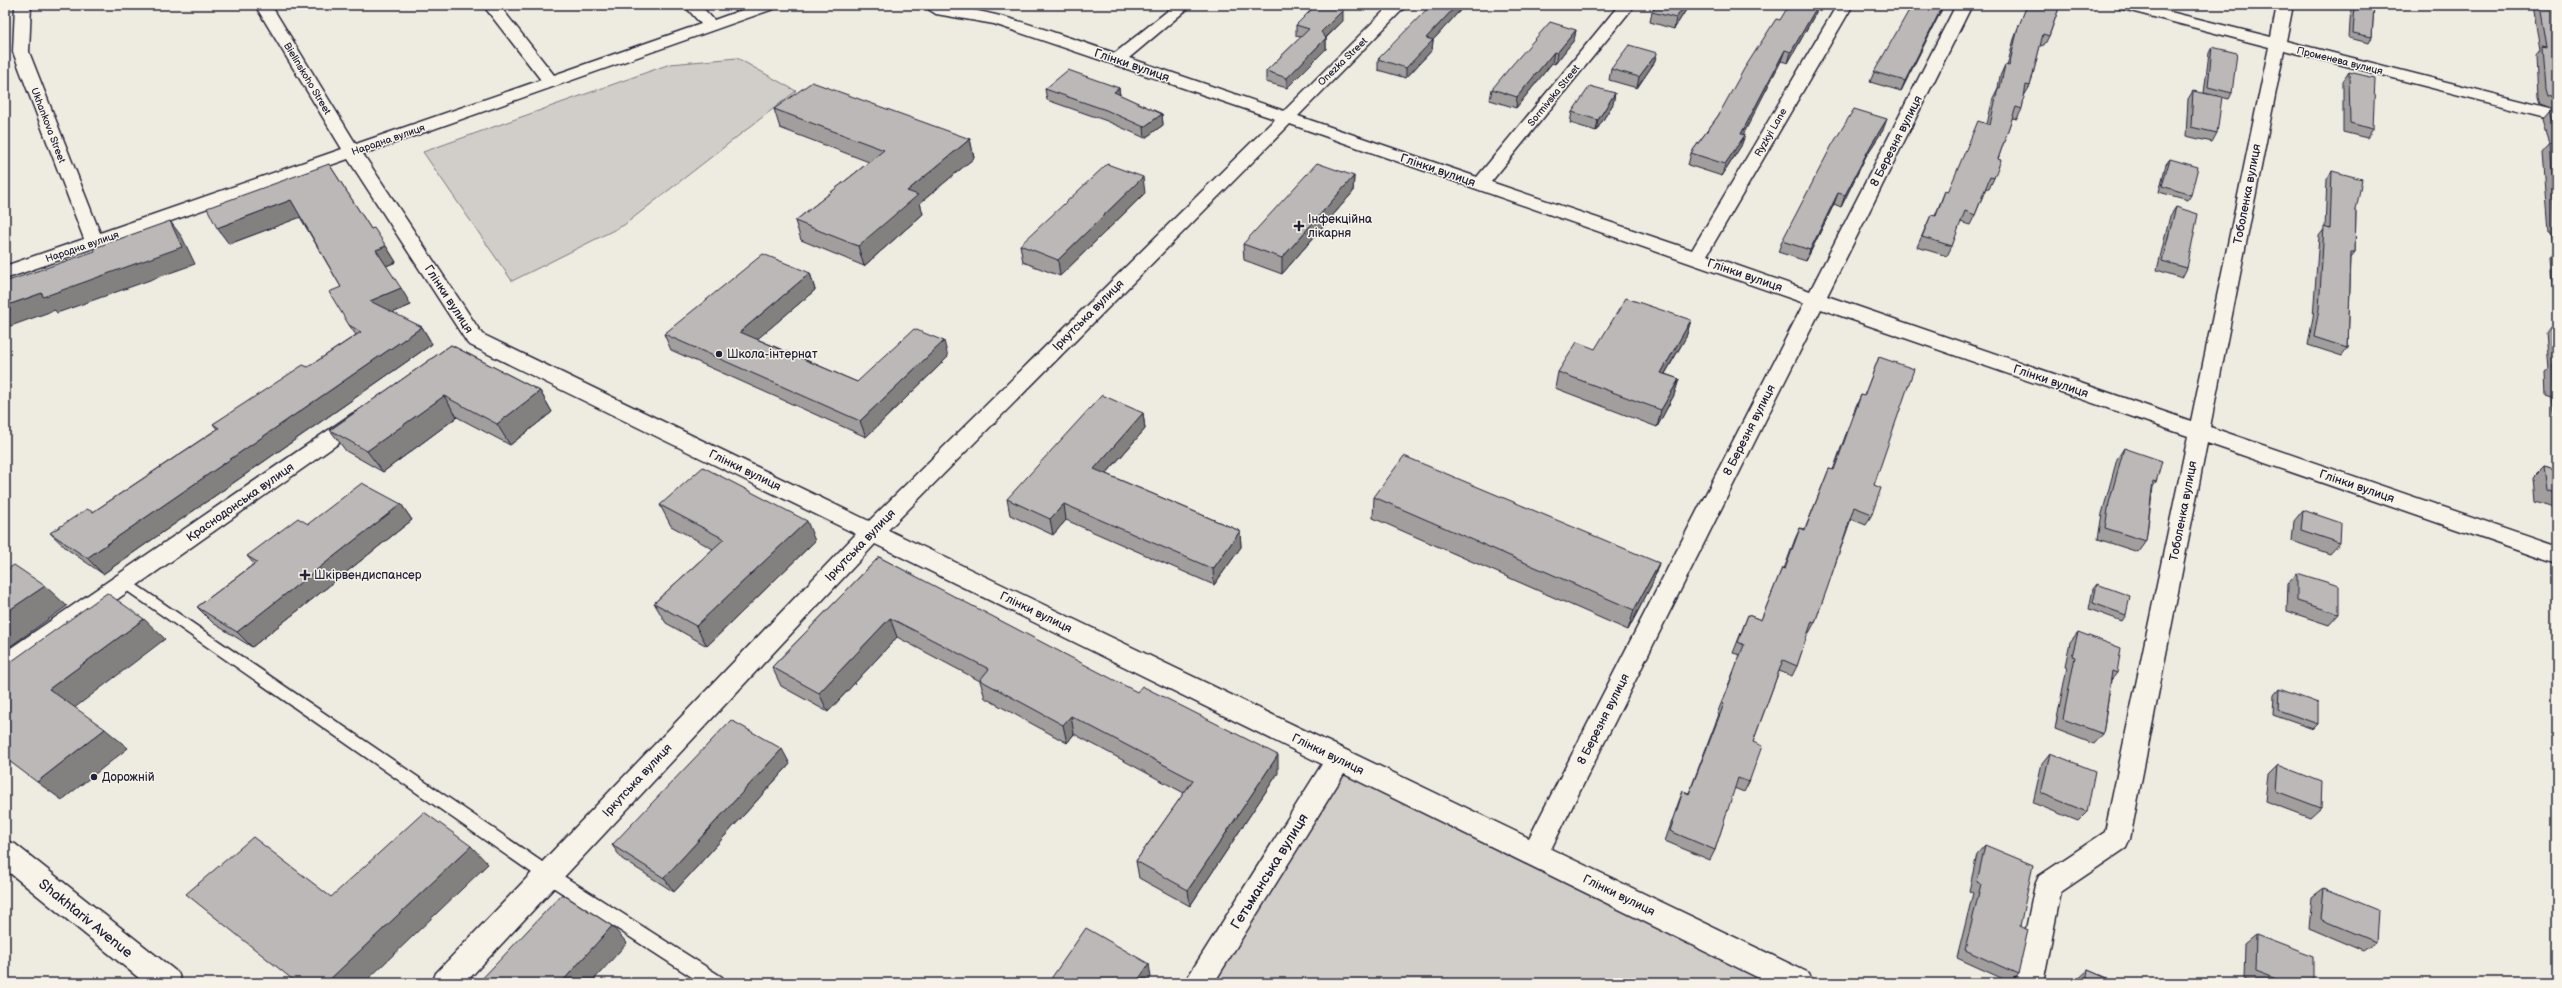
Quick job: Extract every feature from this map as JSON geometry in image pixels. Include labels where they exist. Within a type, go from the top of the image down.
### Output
[{"type":"street","name":"Bielinskoho Street","points":[[263,5],[352,151]]},
{"type":"street","points":[[491,5],[551,82]]},
{"type":"street","points":[[692,5],[711,26]]},
{"type":"street","name":"Народна вулиця","points":[[5,273],[771,5]]},
{"type":"street","name":"Глінки вулиця","points":[[930,5],[942,11],[997,20],[1117,59],[2557,555]]},
{"type":"street","name":"Onezka Street","points":[[1285,117],[1399,5]]},
{"type":"street","name":"Sormivska Street","points":[[1480,184],[1627,5]]},
{"type":"street","name":"Ryzkyi Lane","points":[[1696,259],[1844,5]]},
{"type":"street","name":"8 Березня вулиця","points":[[1535,854],[1964,5]]},
{"type":"street","name":"Променева вулиця","points":[[2124,5],[2557,115]]},
{"type":"street","name":"Тоболенка вулиця","points":[[2029,983],[2049,885],[2117,839],[2285,5]]},
{"type":"street","name":"Ukhankova Street","points":[[28,6],[21,52],[94,242]]},
{"type":"street","points":[[1117,59],[1181,6]]},
{"type":"street","name":"Іркутська вулиця","points":[[446,983],[872,532],[1285,117]]},
{"type":"street","name":"Глінки вулиця","points":[[352,151],[475,339],[1800,983]]},
{"type":"street","points":[[455,352],[475,339]]},
{"type":"street","name":"Краснодонська вулиця","points":[[5,665],[378,406]]},
{"type":"street","name":"Гетьманська вулиця","points":[[1198,983],[1339,759]]},
{"type":"street","name":"Shakhtariv Avenue","points":[[5,853],[168,983]]},
{"type":"lane","points":[[125,582],[548,875],[716,983]]},
{"type":"shaded area","points":[[737,58],[796,91],[624,225],[512,281],[423,152],[670,64]]},
{"type":"shaded area","points":[[1338,762],[1796,983],[1199,983]]},
{"type":"building","points":[[1316,5],[1326,5],[1343,10],[1321,32],[1326,38],[1287,78],[1266,71],[1309,29],[1296,25]]},
{"type":"building","points":[[1431,5],[1457,5],[1426,38],[1433,40],[1406,68],[1378,59]]},
{"type":"building","points":[[1657,5],[1685,5],[1676,18],[1652,12]]},
{"type":"building","points":[[1789,5],[1818,5],[1791,52],[1785,50],[1741,134],[1745,135],[1725,164],[1691,153],[1718,116],[1744,69],[1776,19],[1780,20]]},
{"type":"building","points":[[1912,5],[1943,5],[1905,81],[1874,72]]},
{"type":"building","points":[[2027,5],[2060,5],[2049,36],[2043,34],[2030,86],[2026,85],[2022,109],[2016,107],[1998,159],[2001,160],[1994,178],[1990,177],[1975,215],[1965,211],[1952,246],[1922,237],[1931,215],[1936,216],[1945,191],[1948,192],[1978,121],[1990,125],[1998,88],[2000,88],[2005,65],[2009,66],[2018,28]]},
{"type":"building","points":[[2355,5],[2374,5],[2372,37],[2353,33]]},
{"type":"building","points":[[2540,5],[2557,5],[2557,99],[2547,96],[2545,89],[2542,47],[2547,48]]},
{"type":"building","points":[[1550,22],[1576,30],[1557,53],[1554,52],[1517,97],[1492,89],[1512,65]]},
{"type":"building","points":[[1629,45],[1657,53],[1639,77],[1611,69]]},
{"type":"building","points":[[2212,47],[2237,53],[2232,93],[2208,87]]},
{"type":"building","points":[[1068,70],[1119,88],[1114,92],[1162,114],[1144,127],[1106,110],[1045,89]]},
{"type":"building","points":[[2349,72],[2375,78],[2373,129],[2350,123]]},
{"type":"building","points":[[812,82],[970,139],[907,191],[918,195],[858,246],[795,221],[884,150],[774,109]]},
{"type":"building","points":[[1590,86],[1615,93],[1598,120],[1572,112]]},
{"type":"building","points":[[2193,91],[2222,97],[2217,133],[2191,127]]},
{"type":"building","points":[[1854,109],[1887,119],[1871,145],[1845,195],[1838,193],[1810,250],[1782,241],[1832,145]]},
{"type":"building","points":[[2550,110],[2557,111],[2557,135]]},
{"type":"building","points":[[2550,145],[2557,146],[2557,222],[2556,222]]},
{"type":"building","points":[[2170,159],[2198,167],[2191,195],[2162,186]]},
{"type":"building","points":[[1317,163],[1354,176],[1282,258],[1243,244]]},
{"type":"building","points":[[329,164],[371,229],[374,228],[386,246],[376,250],[401,288],[370,301],[422,327],[87,558],[50,533],[87,509],[93,512],[219,428],[213,424],[303,365],[308,367],[361,332],[349,325],[329,292],[341,287],[291,200],[217,228],[207,208]]},
{"type":"building","points":[[1107,164],[1143,177],[1058,260],[1020,245]]},
{"type":"building","points":[[2332,171],[2362,179],[2356,210],[2355,252],[2351,252],[2348,348],[2314,337],[2319,309],[2324,227],[2330,229]]},
{"type":"building","points":[[2176,207],[2198,214],[2187,268],[2162,261]]},
{"type":"building","points":[[170,221],[182,247],[43,297],[42,293],[5,306],[5,282],[95,251],[94,248]]},
{"type":"building","points":[[763,254],[810,273],[740,332],[857,382],[914,329],[944,341],[860,421],[664,334]]},
{"type":"building","points":[[1626,298],[1691,320],[1661,373],[1679,379],[1661,410],[1558,372],[1577,342],[1595,349]]},
{"type":"building","points":[[2553,325],[2557,326],[2557,366]]},
{"type":"building","points":[[451,345],[540,391],[497,424],[444,396],[367,451],[330,430]]},
{"type":"building","points":[[1879,357],[1914,369],[1874,485],[1881,488],[1872,514],[1854,507],[1828,586],[1815,622],[1812,621],[1797,666],[1783,660],[1753,742],[1762,746],[1749,782],[1738,778],[1715,850],[1670,831],[1683,791],[1689,794],[1724,704],[1722,703],[1744,645],[1738,642],[1748,615],[1761,620],[1782,568],[1785,569],[1800,528],[1805,530],[1829,469],[1834,470],[1861,395],[1864,396]]},
{"type":"building","points":[[2553,365],[2557,366],[2557,389],[2554,388]]},
{"type":"building","points":[[1102,395],[1143,413],[1094,469],[1240,531],[1213,569],[1064,504],[1050,519],[1007,499]]},
{"type":"building","points":[[2124,448],[2162,461],[2156,482],[2153,481],[2146,541],[2105,528],[2109,503]]},
{"type":"building","points":[[1404,456],[1659,563],[1634,610],[1374,497]]},
{"type":"building","points":[[2543,466],[2557,470],[2557,495],[2546,491]]},
{"type":"building","points":[[703,467],[807,521],[696,626],[654,603],[724,539],[660,505]]},
{"type":"building","points":[[362,483],[401,504],[237,632],[197,607],[257,562],[247,556],[298,518],[308,524]]},
{"type":"building","points":[[2303,510],[2341,523],[2340,543],[2301,530]]},
{"type":"building","points":[[879,557],[1137,692],[1142,686],[1278,755],[1188,890],[1136,861],[1193,780],[1071,716],[1063,725],[980,680],[989,669],[890,618],[819,693],[772,667]]},
{"type":"building","points":[[14,565],[45,586],[5,613],[5,571]]},
{"type":"building","points":[[2297,573],[2339,586],[2339,614],[2297,601]]},
{"type":"building","points":[[2097,584],[2130,596],[2126,615],[2093,603]]},
{"type":"building","points":[[107,593],[144,619],[49,689],[105,729],[37,782],[5,758],[5,666]]},
{"type":"building","points":[[2078,632],[2121,648],[2117,673],[2112,671],[2103,734],[2063,719],[2075,657],[2072,656]]},
{"type":"building","points":[[2279,689],[2318,703],[2318,724],[2278,710]]},
{"type":"building","points":[[731,720],[782,749],[664,878],[612,845]]},
{"type":"building","points":[[2050,753],[2095,771],[2087,812],[2041,793]]},
{"type":"building","points":[[2278,765],[2322,782],[2321,808],[2276,791]]},
{"type":"building","points":[[424,812],[471,846],[326,983],[297,983],[186,894],[253,837],[331,897]]},
{"type":"building","points":[[1985,845],[2033,865],[2020,926],[2028,930],[2018,974],[1965,950],[1981,884],[1977,882]]},
{"type":"building","points":[[2324,888],[2378,910],[2376,942],[2321,919]]},
{"type":"building","points":[[562,894],[612,926],[561,983],[478,983]]},
{"type":"building","points":[[1086,928],[1149,964],[1136,983],[1048,983]]},
{"type":"building","points":[[2256,935],[2314,957],[2314,983],[2287,983],[2255,971]]},
{"type":"building","points":[[2088,970],[2118,983],[2086,983]]},
{"type":"place","name":"Інфекційна лікарня","points":[[1299,226]]},
{"type":"place","name":"Школа-інтернат","points":[[719,354]]},
{"type":"place","name":"Шкірвендиспансер","points":[[305,575]]},
{"type":"place","name":"Дорожній","points":[[94,777]]}]
